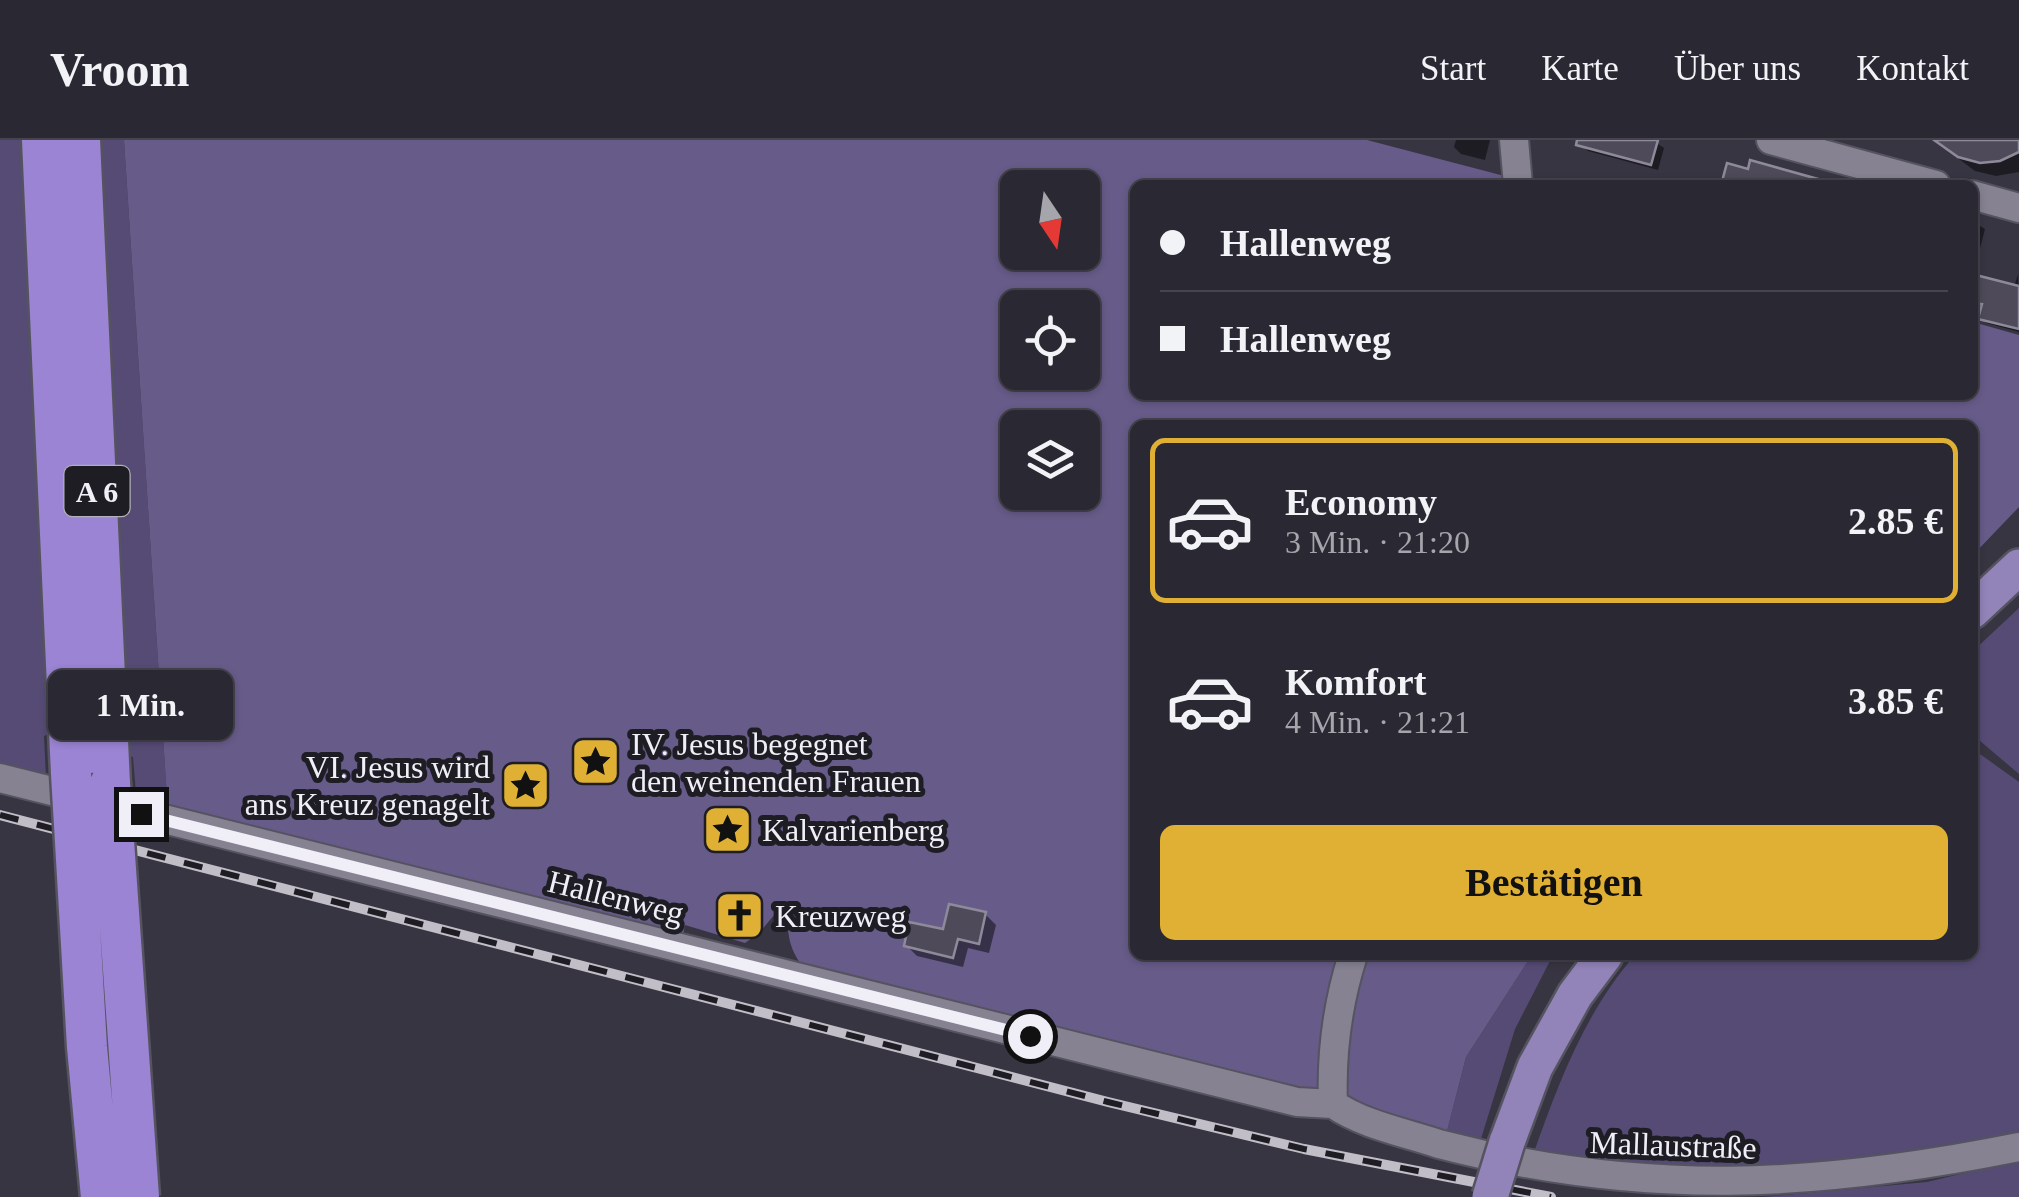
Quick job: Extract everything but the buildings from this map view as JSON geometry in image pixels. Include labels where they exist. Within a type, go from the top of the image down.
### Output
[{"type":"highway","name":"A 6","points":[[42,140],[71,774],[101,1197]]},
{"type":"highway","name":"A 6","points":[[80,140],[110,784],[139,1197]]},
{"type":"main road","points":[[1978,605],[2019,567]]},
{"type":"main road","points":[[1490,1197],[1535,1067],[1575,996],[1601,960]]},
{"type":"street","points":[[1514,140],[1518,180]]},
{"type":"street","points":[[1771,140],[1918,180]]},
{"type":"street","points":[[1978,197],[2019,208]]},
{"type":"street","name":"Hallenweg","points":[[0,778],[1258,1093],[1297,1102],[1333,1104]]},
{"type":"street","points":[[1333,1104],[1341,991],[1351,960]]},
{"type":"street","name":"Mallaustraße","points":[[1333,1104],[1350,1116],[1452,1148],[1556,1175],[1647,1186],[1712,1188],[1770,1184],[1882,1172],[2019,1148]]},
{"type":"shaded area","points":[[0,140],[20,140],[48,734],[44,736],[46,778],[0,769]]},
{"type":"shaded area","points":[[99,140],[124,140],[168,813],[137,806],[133,757],[129,756]]},
{"type":"shaded area","points":[[124,140],[1367,140],[1512,178],[1130,180],[1130,400],[1978,400],[1978,323],[2019,335],[2019,507],[1978,550],[1978,420],[1130,420],[1130,960],[1529,960],[1466,1057],[1445,1139],[804,968],[791,945],[785,902],[759,933],[745,943],[685,925],[682,940],[168,813]]},
{"type":"shaded area","points":[[2019,608],[2019,774],[1978,739],[1978,646]]},
{"type":"shaded area","points":[[1978,753],[2019,782],[2019,1139],[1927,1157],[1704,1174],[1533,1155],[1587,1025],[1631,960],[1978,960]]},
{"type":"shaded area","points":[[1529,960],[1550,960],[1515,1029],[1480,1142],[1445,1139],[1466,1057]]},
{"type":"shaded area","points":[[2019,1160],[2019,1197],[1764,1197],[1927,1182]]},
{"type":"railway","points":[[0,815],[1108,1102],[1304,1149],[1551,1197]]},
{"type":"place","name":"IV. Jesus begegnet den weinenden Frauen","points":[[596,762]]},
{"type":"place","name":"VI. Jesus wird ans Kreuz genagelt","points":[[525,785]]},
{"type":"place","name":"Kalvarienberg","points":[[727,830]]},
{"type":"place","name":"Kreuzweg","points":[[740,916]]},
{"type":"route","points":[[141,814],[1030,1036]]}]
